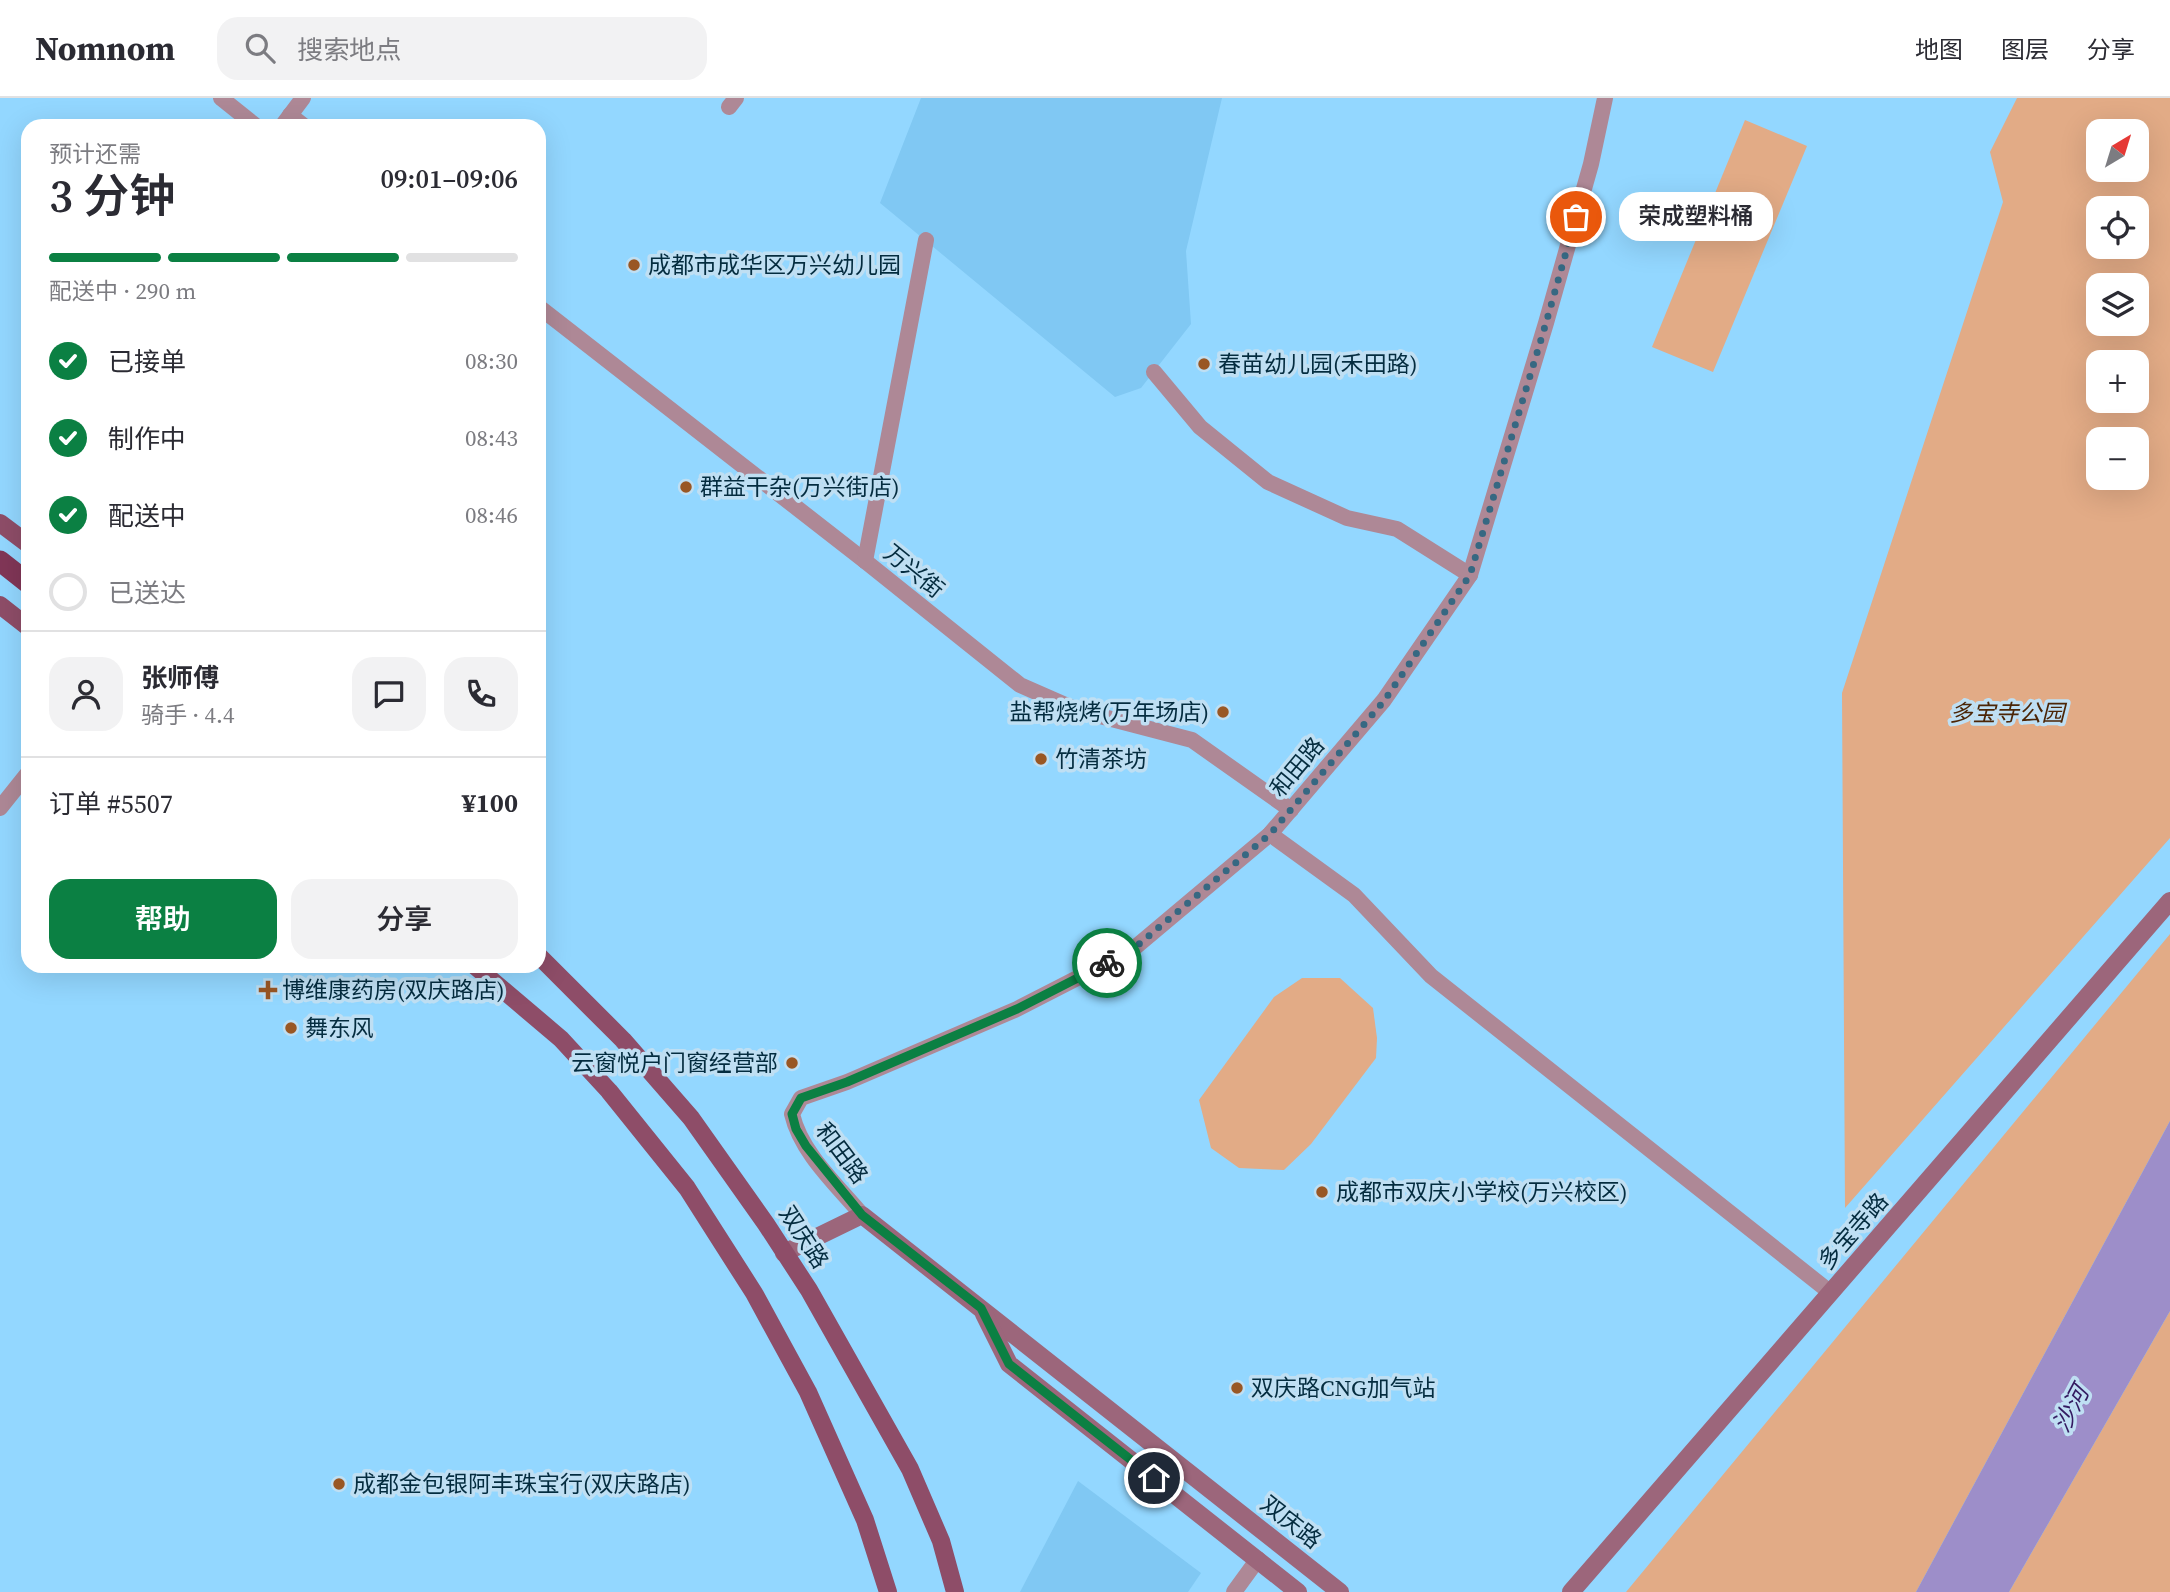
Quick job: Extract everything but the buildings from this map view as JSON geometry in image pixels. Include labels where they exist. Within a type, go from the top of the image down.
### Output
[{"type":"highway","points":[[0,561],[21,578]]},
{"type":"main road","points":[[0,523],[21,539]]},
{"type":"main road","points":[[0,605],[21,622]]},
{"type":"main road","name":"双庆路","points":[[546,963],[623,1040],[691,1118],[785,1253],[809,1290],[910,1469],[941,1541],[955,1592]]},
{"type":"main road","points":[[483,973],[561,1039],[609,1091],[687,1188],[754,1293],[808,1392],[865,1520],[888,1592]]},
{"type":"street","points":[[221,98],[247,119]]},
{"type":"street","points":[[287,119],[303,98]]},
{"type":"street","name":"和田路","points":[[862,1215],[806,1146],[796,1129],[792,1114],[801,1098],[847,1082],[1017,1009],[1132,950],[1270,834],[1384,701],[1470,575],[1554,296],[1591,163],[1605,98]]},
{"type":"street","points":[[865,561],[926,240]]},
{"type":"street","name":"万兴街","points":[[546,312],[1020,685],[1077,710],[1192,740],[1291,810]]},
{"type":"street","points":[[1154,372],[1200,427],[1268,482],[1347,518],[1397,529],[1470,575]]},
{"type":"street","points":[[0,808],[21,781]]},
{"type":"street","points":[[1270,834],[1354,895],[1430,976],[1831,1293]]},
{"type":"street","name":"多宝寺路","points":[[1571,1592],[2170,901]]},
{"type":"street","points":[[785,1253],[862,1215]]},
{"type":"street","name":"双庆路","points":[[862,1215],[1340,1592]]},
{"type":"street","name":"双庆路","points":[[981,1308],[1009,1364],[1298,1592]]},
{"type":"street","points":[[1234,1592],[1258,1559]]},
{"type":"shaded area","points":[[921,98],[1222,98],[1186,251],[1191,324],[1141,388],[1115,397],[880,203]]},
{"type":"shaded area","points":[[1078,1481],[1201,1573],[1188,1592],[1020,1592]]},
{"type":"green space","name":"多宝寺公园","points":[[2017,98],[2170,98],[2170,838],[1845,1208],[1842,693],[2003,202],[1990,152]]},
{"type":"green space","points":[[1745,120],[1807,146],[1713,372],[1652,347]]},
{"type":"green space","points":[[2170,934],[2170,1121],[1916,1592],[1626,1592]]},
{"type":"green space","points":[[1302,978],[1340,978],[1373,1008],[1377,1038],[1376,1058],[1311,1144],[1284,1170],[1239,1168],[1211,1148],[1199,1100],[1274,997]]},
{"type":"green space","points":[[2170,1311],[2170,1592],[2009,1592]]},
{"type":"water","name":"沙河","points":[[2170,1121],[2170,1311],[2009,1592],[1916,1592]]},
{"type":"way so far","points":[[1107,963],[1132,950],[1270,834],[1384,701],[1470,575],[1576,217]]},
{"type":"place","name":"荣成塑料桶","points":[[1576,217]]},
{"type":"place","name":"成都市成华区万兴幼儿园","points":[[634,265]]},
{"type":"place","name":"春苗幼儿园(禾田路)","points":[[1204,364]]},
{"type":"place","name":"群益干杂(万兴街店)","points":[[686,487]]},
{"type":"place","name":"盐帮烧烤(万年场店)","points":[[1223,712]]},
{"type":"place","name":"竹清茶坊","points":[[1041,759]]},
{"type":"place","name":"博维康药房(双庆路店)","points":[[268,990]]},
{"type":"place","name":"舞东风","points":[[291,1028]]},
{"type":"place","name":"云窗悦户门窗经营部","points":[[792,1063]]},
{"type":"place","name":"成都市双庆小学校(万兴校区)","points":[[1322,1192]]},
{"type":"place","name":"双庆路CNG加气站","points":[[1237,1388]]},
{"type":"place","name":"成都金包银阿丰珠宝行(双庆路店)","points":[[339,1484]]},
{"type":"route","points":[[1107,963],[1017,1009],[847,1082],[801,1098],[792,1114],[796,1129],[806,1146],[862,1215],[880,1232],[981,1308],[1009,1364],[1154,1478]]}]
